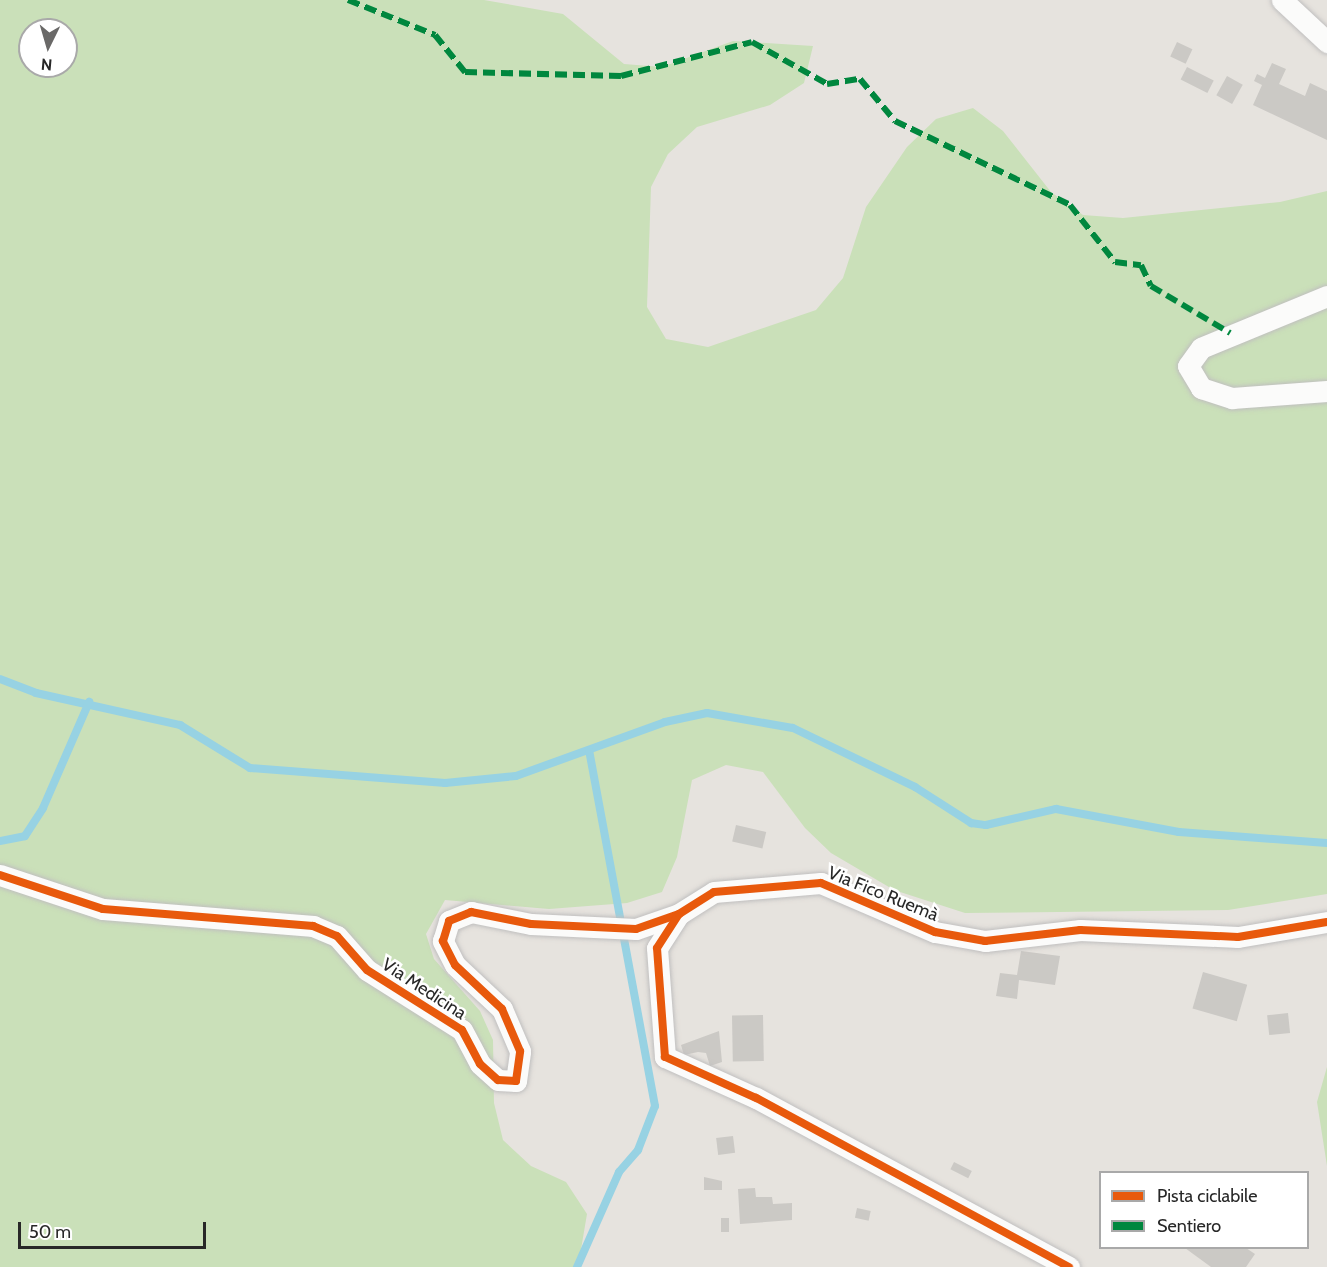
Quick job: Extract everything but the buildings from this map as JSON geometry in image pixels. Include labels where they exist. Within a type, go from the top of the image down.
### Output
[{"type":"street","points":[[1282,0],[1327,42]]},
{"type":"street","points":[[1327,296],[1201,348],[1188,366],[1201,388],[1232,398],[1327,391]]},
{"type":"street","name":"Via Medicina","points":[[0,874],[104,909],[313,926],[337,936],[367,970],[462,1030],[480,1064],[498,1080],[516,1081],[520,1051],[502,1009],[455,965],[443,941],[448,921],[471,912],[531,924],[636,929],[679,914]]},
{"type":"street","name":"Via Fico Ruemà","points":[[1069,1267],[756,1098],[665,1057],[657,948],[679,914],[714,892],[821,883],[935,932],[985,941],[1080,930],[1238,937],[1327,922]]},
{"type":"green space","points":[[0,0],[484,0],[563,14],[624,64],[662,67],[733,41],[813,46],[804,83],[770,105],[697,127],[668,154],[651,187],[647,307],[666,339],[708,347],[816,310],[843,278],[866,207],[907,147],[936,119],[973,108],[1003,131],[1051,192],[1083,215],[1123,218],[1280,202],[1327,191],[1327,894],[1228,910],[965,913],[894,890],[831,853],[805,828],[763,772],[726,765],[692,780],[677,857],[662,892],[627,903],[549,909],[445,900],[426,934],[434,959],[480,1011],[493,1040],[494,1103],[503,1140],[531,1166],[566,1182],[587,1214],[578,1267],[0,1267]]},
{"type":"green space","points":[[1327,1067],[1327,1166],[1317,1102]]},
{"type":"waterway","points":[[0,679],[36,693],[180,725],[250,768],[445,783],[516,776],[665,722],[707,713],[793,728],[915,787],[971,823],[986,825],[1056,809],[1179,832],[1327,843]]},
{"type":"waterway","points":[[0,841],[25,836],[43,808],[89,702]]},
{"type":"waterway","points":[[577,1267],[619,1172],[638,1150],[655,1106],[589,750]]},
{"type":"marked path","points":[[348,0],[435,35],[465,72],[621,76],[752,42],[827,84],[860,79],[895,121],[1070,205],[1115,262],[1141,265],[1151,286],[1230,333]]},
{"type":"cycle path","points":[[0,875],[103,909],[313,926],[337,936],[367,970],[462,1030],[480,1064],[498,1080],[516,1081],[520,1051],[502,1009],[455,965],[443,941],[449,921],[471,912],[531,924],[636,929],[679,914]]},
{"type":"cycle path","points":[[1069,1267],[756,1098],[665,1057],[657,948],[679,914],[714,892],[821,883],[935,932],[985,941],[1080,930],[1238,937],[1327,922]]}]
